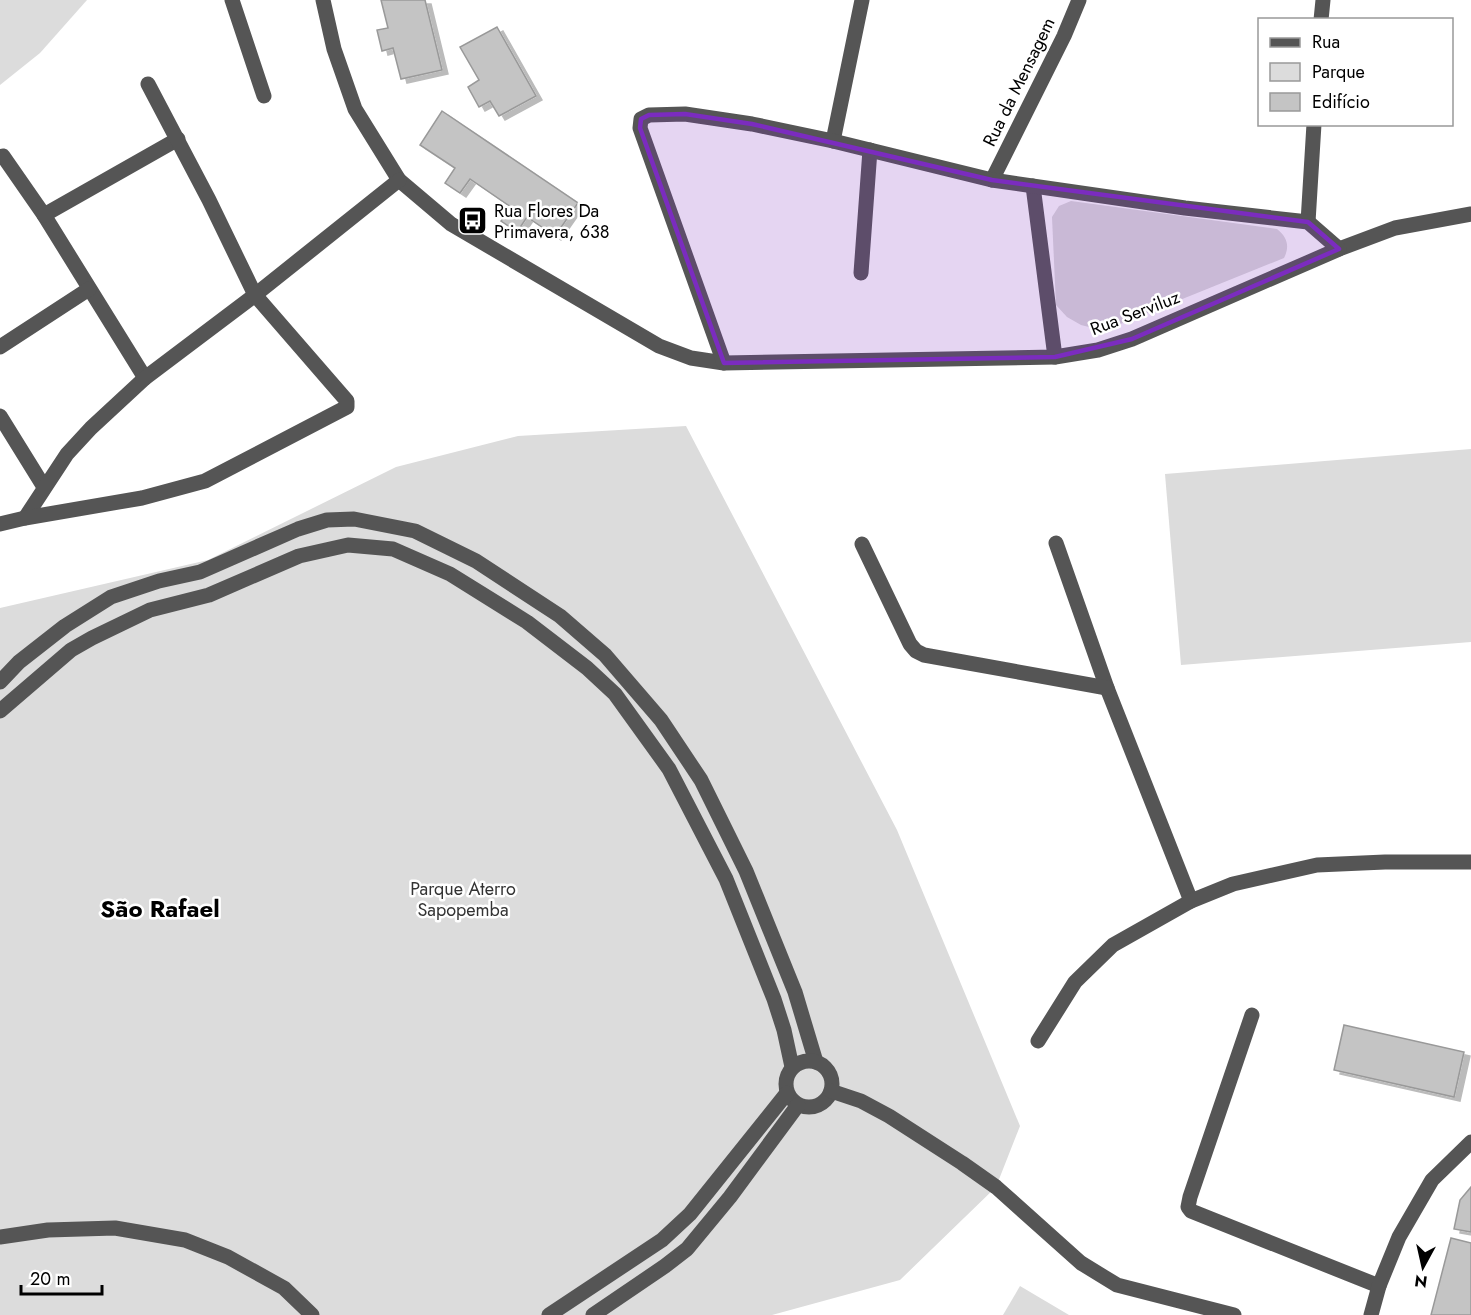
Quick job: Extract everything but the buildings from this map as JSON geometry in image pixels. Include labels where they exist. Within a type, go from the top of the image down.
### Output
[{"type":"street","points":[[232,0],[264,96]]},
{"type":"street","name":"Rua Serviluz","points":[[323,0],[334,49],[355,110],[399,180],[451,224],[658,346],[691,358],[724,363],[1054,357],[1098,350],[1132,339],[1339,249],[1395,228],[1471,214]]},
{"type":"street","points":[[832,141],[862,0]]},
{"type":"street","name":"Rua da Mensagem","points":[[992,180],[1064,36],[1079,0]]},
{"type":"street","points":[[1321,18],[1323,0]]},
{"type":"street","points":[[0,525],[25,518],[142,498],[205,481],[345,410],[347,401],[255,295],[148,84]]},
{"type":"street","points":[[724,363],[640,128],[641,119],[649,115],[685,114],[752,124],[992,180],[1185,208],[1308,222],[1339,249]]},
{"type":"street","points":[[1308,222],[1314,126]]},
{"type":"street","points":[[44,215],[178,140]]},
{"type":"street","points":[[861,273],[870,150]]},
{"type":"street","points":[[3,156],[44,215],[145,378]]},
{"type":"street","points":[[25,518],[67,454],[145,378],[255,295],[399,180]]},
{"type":"street","points":[[1033,186],[1054,357]]},
{"type":"street","points":[[0,347],[89,289]]},
{"type":"street","points":[[0,416],[44,487]]},
{"type":"street","points":[[0,682],[19,662],[65,626],[111,597],[159,581],[200,572],[297,529],[327,520],[354,519],[415,531],[477,561],[560,616],[605,655],[661,720],[701,780],[746,871],[795,992],[816,1062]]},
{"type":"street","points":[[1056,543],[1107,688],[1191,901]]},
{"type":"street","points":[[862,544],[910,645],[916,651],[924,655],[1107,688]]},
{"type":"street","points":[[0,711],[71,650],[92,638],[150,610],[209,595],[300,556],[348,545],[393,549],[450,574],[527,622],[587,668],[615,694],[669,769],[726,879],[777,1010],[792,1067]]},
{"type":"street","points":[[1038,1041],[1075,982],[1113,945],[1191,901],[1233,884],[1317,865],[1471,862]]},
{"type":"street","points":[[1252,1015],[1188,1207],[1191,1211],[1379,1286]]},
{"type":"street","points":[[808,1060],[816,1062],[830,1073],[831,1091],[826,1100],[818,1106],[807,1107],[792,1099],[785,1084],[792,1067],[799,1062],[808,1060]]},
{"type":"street","points":[[831,1091],[861,1101],[962,1163],[996,1187],[1082,1263],[1117,1285],[1234,1315]]},
{"type":"street","points":[[549,1315],[662,1240],[690,1214],[792,1099]]},
{"type":"street","points":[[593,1315],[687,1249],[730,1197],[792,1099]]},
{"type":"street","points":[[1371,1315],[1379,1286],[1399,1237],[1432,1180],[1471,1142]]},
{"type":"street","points":[[0,1237],[48,1230],[115,1228],[185,1240],[228,1257],[284,1288],[312,1315]]},
{"type":"highlighted area","points":[[685,114],[752,124],[992,180],[1308,222],[1339,249],[1132,339],[1055,357],[724,363],[640,128],[641,119],[649,115]]},
{"type":"green space","points":[[0,0],[87,0],[40,53],[0,85]]},
{"type":"green space","points":[[1071,201],[1277,229],[1285,239],[1287,250],[1284,258],[1113,327],[1097,329],[1081,325],[1067,317],[1056,305],[1052,217],[1059,206]]},
{"type":"green space","name":"Parque Aterro Sapopemba","points":[[686,426],[897,830],[1020,1126],[996,1187],[900,1280],[772,1315],[0,1315],[0,608],[208,560],[396,467],[518,436]]},
{"type":"green space","points":[[1471,449],[1471,642],[1181,665],[1165,474]]},
{"type":"green space","points":[[1020,1286],[1069,1315],[1003,1315]]},
{"type":"place","name":"Rua Flores Da Primavera, 638","points":[[473,221]]},
{"type":"district","name":"São Rafael","points":[[160,908]]}]
